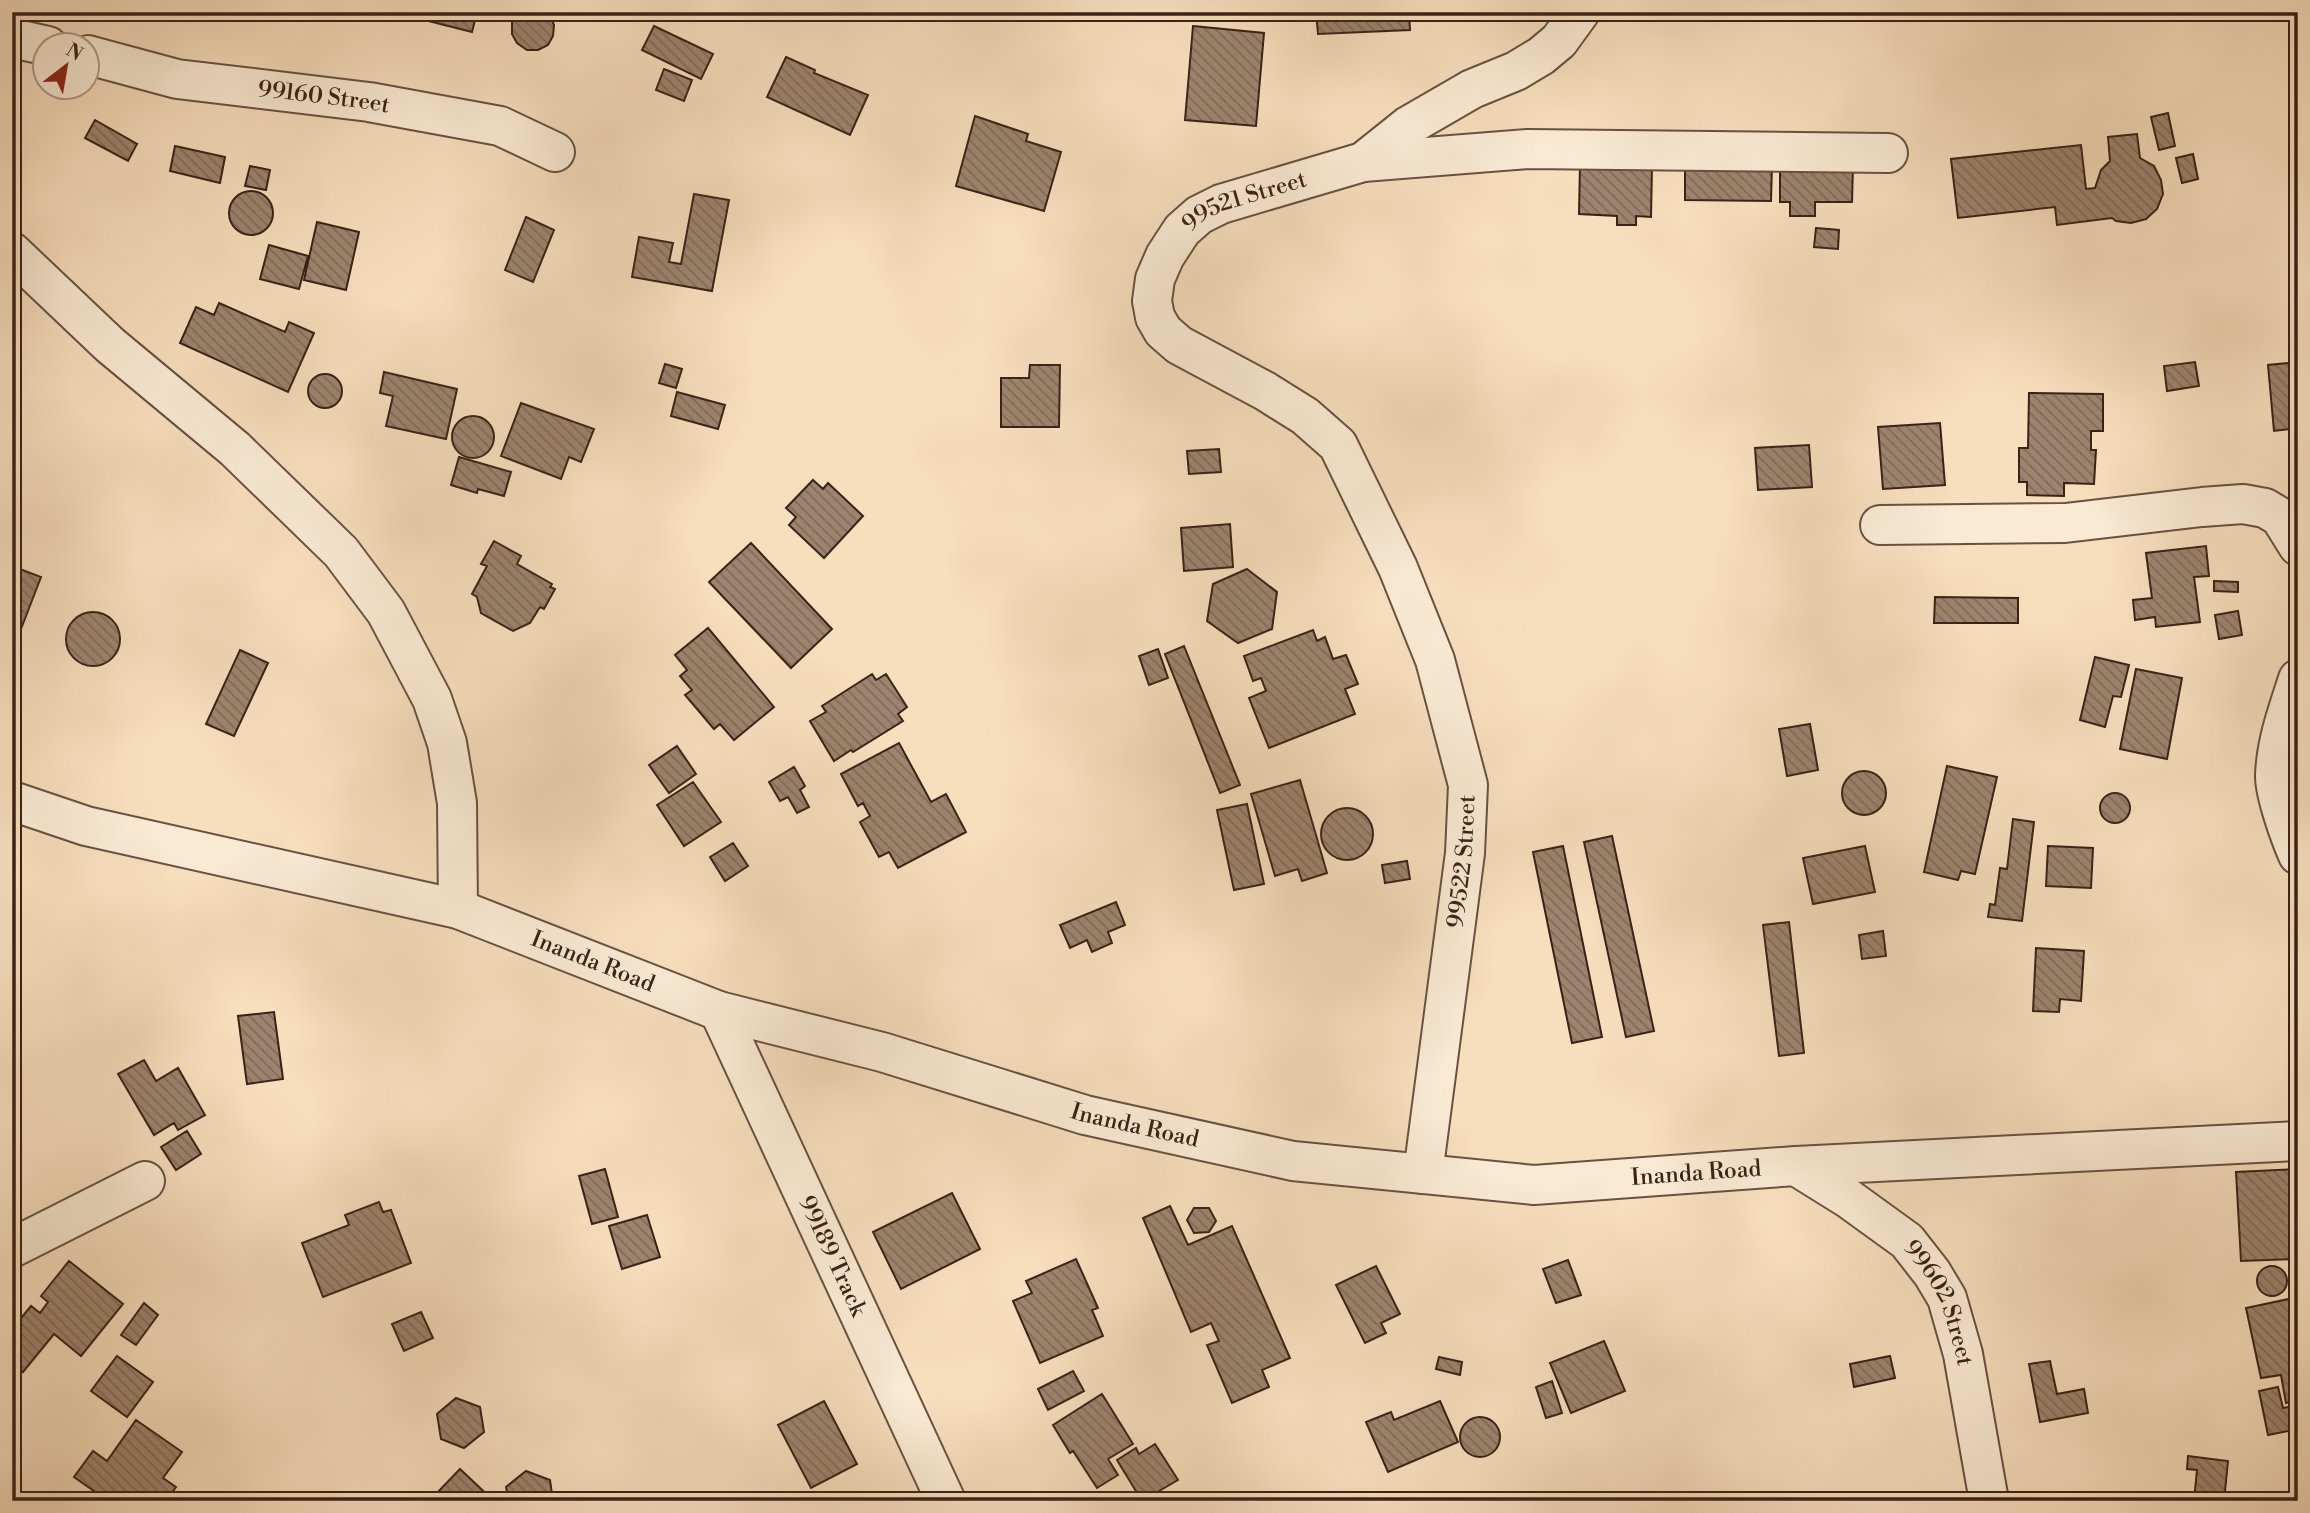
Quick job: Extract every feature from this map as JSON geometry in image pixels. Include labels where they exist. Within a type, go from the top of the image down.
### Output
[{"type":"street","name":"99521 Street","points":[[1338,445],[1305,416],[1265,391],[1179,345],[1163,331],[1155,317],[1152,301],[1155,279],[1166,256],[1182,230],[1199,215],[1221,204],[1363,162],[1408,126],[1472,89],[1516,71],[1541,56],[1559,41],[1580,12]]},
{"type":"street","points":[[12,38],[32,42]]},
{"type":"street","name":"99160 Street","points":[[102,59],[177,79],[369,102],[500,126],[555,152]]},
{"type":"street","points":[[1363,162],[1528,149],[1888,153]]},
{"type":"street","points":[[12,253],[110,345],[254,468],[341,552],[386,612],[432,699],[447,743],[457,803],[458,909]]},
{"type":"street","name":"99522 Street","points":[[1338,445],[1398,568],[1435,660],[1468,785],[1465,853],[1423,1174]]},
{"type":"street","points":[[1880,525],[2066,523],[2244,505],[2265,508],[2280,517],[2298,546]]},
{"type":"street","points":[[2298,679],[2283,723],[2275,778],[2288,831],[2298,855]]},
{"type":"street","name":"Inanda Road","points":[[12,801],[86,826],[458,909],[719,1011],[882,1052],[1134,1128],[1293,1161],[1534,1185],[1797,1166],[2298,1141]]},
{"type":"street","name":"99189 Track","points":[[719,1011],[946,1501]]},
{"type":"street","name":"99602 Street","points":[[1797,1166],[1908,1241],[1947,1298],[1964,1354],[1989,1501]]},
{"type":"street","points":[[12,1248],[145,1181]]},
{"type":"building","points":[[393,12],[477,12],[472,32]]},
{"type":"building","points":[[546,12],[554,25],[553,36],[548,45],[538,50],[527,50],[517,43],[512,34],[512,22],[519,13]]},
{"type":"building","points":[[1316,12],[1409,12],[1410,30],[1318,34]]},
{"type":"building","points":[[654,26],[713,54],[701,79],[642,50]]},
{"type":"building","points":[[1193,26],[1264,33],[1256,126],[1185,120]]},
{"type":"building","points":[[786,57],[815,70],[814,73],[868,95],[850,135],[767,97]]},
{"type":"building","points":[[664,69],[692,80],[684,101],[656,90]]},
{"type":"building","points":[[2168,113],[2175,146],[2159,150],[2151,117]]},
{"type":"building","points":[[975,116],[1028,134],[1026,141],[1061,152],[1044,211],[956,186]]},
{"type":"building","points":[[95,120],[137,144],[128,161],[85,138]]},
{"type":"building","points":[[2137,134],[2140,158],[2154,166],[2161,180],[2163,194],[2157,209],[2146,219],[2131,223],[2112,218],[2057,225],[2055,207],[1958,218],[1951,159],[2081,145],[2086,189],[2095,188],[2101,170],[2110,161],[2108,137]]},
{"type":"building","points":[[175,146],[225,157],[220,183],[170,171]]},
{"type":"building","points":[[2193,154],[2198,179],[2182,183],[2176,158]]},
{"type":"building","points":[[1580,164],[1652,166],[1651,217],[1636,216],[1636,225],[1617,225],[1617,216],[1579,214]]},
{"type":"building","points":[[1685,164],[1772,164],[1771,201],[1685,200]]},
{"type":"building","points":[[1780,164],[1853,165],[1852,202],[1815,202],[1815,216],[1790,216],[1790,202],[1780,202]]},
{"type":"building","points":[[250,166],[270,170],[266,190],[245,186]]},
{"type":"building","points":[[251,191],[260,192],[267,197],[272,204],[272,222],[267,229],[260,234],[251,235],[242,234],[235,229],[230,222],[229,213],[230,204],[235,197],[242,192]]},
{"type":"building","points":[[694,194],[729,200],[712,291],[632,277],[639,237],[673,243],[669,262],[681,264]]},
{"type":"building","points":[[526,217],[554,230],[533,282],[505,270]]},
{"type":"building","points":[[317,222],[359,232],[346,290],[304,280]]},
{"type":"building","points":[[1816,228],[1839,230],[1838,249],[1814,247]]},
{"type":"building","points":[[269,245],[308,256],[299,289],[260,279]]},
{"type":"building","points":[[219,303],[285,332],[289,322],[314,333],[288,392],[180,343],[196,307],[214,315]]},
{"type":"building","points":[[2195,362],[2199,386],[2167,391],[2164,366]]},
{"type":"building","points":[[2298,362],[2298,428],[2274,431],[2268,365]]},
{"type":"building","points":[[665,364],[682,369],[676,388],[659,383]]},
{"type":"building","points":[[1030,365],[1060,365],[1059,427],[1001,427],[1001,378],[1029,378]]},
{"type":"building","points":[[384,372],[457,389],[446,439],[386,426],[393,396],[380,393]]},
{"type":"building","points":[[325,374],[337,379],[342,391],[337,403],[325,408],[313,403],[308,391],[313,379]]},
{"type":"building","points":[[677,392],[725,405],[718,429],[671,416]]},
{"type":"building","points":[[2029,393],[2103,394],[2103,431],[2091,431],[2091,450],[2096,450],[2094,484],[2064,483],[2064,496],[2027,495],[2027,482],[2019,482],[2019,448],[2028,448]]},
{"type":"building","points":[[521,403],[594,429],[581,462],[569,457],[561,479],[501,456]]},
{"type":"building","points":[[473,416],[488,422],[494,437],[488,452],[473,458],[458,452],[452,437],[458,422]]},
{"type":"building","points":[[1940,423],[1945,485],[1883,489],[1878,427]]},
{"type":"building","points":[[1809,445],[1812,487],[1758,490],[1755,448]]},
{"type":"building","points":[[1219,449],[1221,472],[1189,474],[1187,451]]},
{"type":"building","points":[[459,457],[511,472],[504,496],[478,489],[477,493],[451,485]]},
{"type":"building","points":[[813,480],[823,489],[828,483],[863,516],[824,558],[789,525],[796,517],[786,508]]},
{"type":"building","points":[[1230,524],[1233,567],[1184,571],[1181,528]]},
{"type":"building","points":[[494,541],[521,556],[517,564],[552,584],[550,587],[555,589],[544,609],[540,607],[530,623],[513,631],[481,613],[477,597],[472,594],[487,566],[481,564]]},
{"type":"building","points":[[751,543],[832,629],[791,668],[709,582]]},
{"type":"building","points":[[2206,546],[2209,576],[2194,577],[2200,622],[2156,627],[2155,617],[2135,620],[2133,600],[2152,598],[2146,553]]},
{"type":"building","points":[[12,566],[41,577],[21,629],[12,625]]},
{"type":"building","points":[[1247,569],[1277,592],[1272,629],[1238,643],[1207,621],[1213,584]]},
{"type":"building","points":[[2214,581],[2238,582],[2238,592],[2214,591]]},
{"type":"building","points":[[1935,597],[2018,598],[2018,623],[1934,623]]},
{"type":"building","points":[[2238,611],[2242,635],[2219,639],[2215,615]]},
{"type":"building","points":[[98,612],[108,616],[116,624],[120,639],[116,654],[108,662],[88,666],[78,662],[70,654],[66,634],[70,624],[78,616]]},
{"type":"building","points":[[708,628],[774,707],[734,740],[720,724],[714,729],[685,695],[692,690],[680,676],[687,670],[675,655]]},
{"type":"building","points":[[1313,630],[1317,641],[1325,637],[1333,659],[1346,655],[1358,684],[1345,689],[1355,714],[1269,748],[1249,698],[1266,691],[1261,678],[1253,681],[1244,656]]},
{"type":"building","points":[[1184,646],[1240,785],[1220,793],[1165,654]]},
{"type":"building","points":[[1158,649],[1168,678],[1149,685],[1139,656]]},
{"type":"building","points":[[240,650],[268,663],[234,736],[206,724]]},
{"type":"building","points":[[2095,657],[2129,665],[2121,697],[2113,696],[2105,727],[2080,720]]},
{"type":"building","points":[[2136,669],[2182,678],[2167,759],[2120,749]]},
{"type":"building","points":[[872,674],[876,680],[886,674],[907,707],[898,714],[903,721],[834,761],[810,721],[826,712],[822,706]]},
{"type":"building","points":[[1810,724],[1818,770],[1787,776],[1779,729]]},
{"type":"building","points":[[899,743],[931,802],[946,794],[966,832],[898,868],[889,852],[879,857],[860,822],[870,816],[863,803],[858,806],[841,774]]},
{"type":"building","points":[[677,746],[696,774],[669,793],[649,765]]},
{"type":"building","points":[[1947,766],[1997,777],[1975,874],[1961,871],[1958,880],[1924,872]]},
{"type":"building","points":[[794,767],[805,786],[800,790],[809,807],[797,813],[788,797],[780,801],[769,782]]},
{"type":"building","points":[[1864,771],[1873,772],[1880,777],[1885,784],[1885,802],[1880,809],[1873,814],[1864,815],[1855,814],[1848,809],[1843,802],[1842,793],[1843,784],[1848,777],[1855,772]]},
{"type":"building","points":[[1300,780],[1327,873],[1302,881],[1298,869],[1275,876],[1251,794]]},
{"type":"building","points":[[693,782],[721,822],[684,846],[657,805]]},
{"type":"building","points":[[2115,793],[2126,797],[2130,808],[2126,819],[2115,823],[2104,819],[2100,808],[2104,797]]},
{"type":"building","points":[[1247,804],[1264,884],[1234,890],[1217,810]]},
{"type":"building","points":[[1347,808],[1357,810],[1365,816],[1371,824],[1371,844],[1365,852],[1357,858],[1347,860],[1337,858],[1329,852],[1323,844],[1321,834],[1323,824],[1329,816],[1337,810]]},
{"type":"building","points":[[2013,819],[2034,822],[2022,921],[1988,917],[1990,904],[1995,905],[2000,868],[2007,869]]},
{"type":"building","points":[[1612,836],[1654,1031],[1626,1037],[1584,842]]},
{"type":"building","points":[[733,843],[748,866],[725,881],[710,857]]},
{"type":"building","points":[[1563,846],[1602,1037],[1572,1043],[1533,852]]},
{"type":"building","points":[[1865,846],[1875,892],[1813,904],[1803,858]]},
{"type":"building","points":[[2048,846],[2093,848],[2091,888],[2046,886]]},
{"type":"building","points":[[1407,861],[1410,879],[1385,883],[1382,865]]},
{"type":"building","points":[[1116,902],[1125,925],[1108,932],[1112,943],[1092,952],[1087,940],[1070,948],[1060,925]]},
{"type":"building","points":[[1789,922],[1804,1053],[1779,1056],[1763,925]]},
{"type":"building","points":[[1883,931],[1886,956],[1862,959],[1859,935]]},
{"type":"building","points":[[2036,948],[2084,951],[2081,1001],[2060,999],[2059,1012],[2033,1011]]},
{"type":"building","points":[[274,1012],[283,1079],[247,1084],[238,1016]]},
{"type":"building","points":[[144,1060],[156,1081],[178,1068],[205,1115],[178,1130],[174,1123],[154,1135],[118,1074]]},
{"type":"building","points":[[187,1131],[201,1154],[176,1170],[161,1147]]},
{"type":"building","points":[[605,1169],[618,1217],[592,1224],[579,1176]]},
{"type":"building","points":[[2298,1169],[2298,1259],[2241,1261],[2236,1172]]},
{"type":"building","points":[[952,1193],[980,1249],[901,1289],[873,1232]]},
{"type":"building","points":[[379,1202],[383,1212],[391,1210],[411,1263],[323,1297],[302,1243],[349,1225],[345,1215]]},
{"type":"building","points":[[1170,1206],[1188,1245],[1232,1226],[1290,1358],[1262,1370],[1269,1387],[1232,1403],[1207,1345],[1219,1341],[1211,1323],[1191,1332],[1143,1218]]},
{"type":"building","points":[[1194,1208],[1209,1208],[1216,1221],[1209,1232],[1194,1233],[1187,1220]]},
{"type":"building","points":[[647,1215],[660,1257],[622,1269],[609,1226]]},
{"type":"building","points":[[1076,1259],[1098,1308],[1092,1310],[1103,1336],[1040,1363],[1013,1301],[1032,1293],[1026,1281]]},
{"type":"building","points":[[1568,1260],[1581,1295],[1556,1303],[1543,1269]]},
{"type":"building","points":[[69,1261],[123,1304],[81,1356],[54,1334],[23,1372],[12,1363],[12,1329],[31,1306],[40,1313],[48,1302],[41,1296]]},
{"type":"building","points":[[1376,1266],[1400,1314],[1381,1323],[1386,1333],[1365,1343],[1336,1285]]},
{"type":"building","points":[[2272,1266],[2278,1267],[2286,1275],[2286,1287],[2278,1295],[2272,1296],[2266,1295],[2258,1287],[2257,1281],[2258,1275],[2266,1267]]},
{"type":"building","points":[[2298,1297],[2298,1400],[2286,1403],[2281,1375],[2261,1378],[2246,1308]]},
{"type":"building","points":[[144,1303],[158,1315],[136,1345],[121,1335]]},
{"type":"building","points":[[421,1312],[433,1338],[404,1351],[392,1324]]},
{"type":"building","points":[[1604,1341],[1625,1391],[1571,1413],[1550,1363]]},
{"type":"building","points":[[117,1356],[153,1382],[127,1417],[91,1391]]},
{"type":"building","points":[[1890,1356],[1895,1378],[1854,1387],[1850,1364]]},
{"type":"building","points":[[1439,1357],[1462,1362],[1460,1375],[1436,1369]]},
{"type":"building","points":[[2050,1361],[2057,1394],[2084,1389],[2088,1413],[2040,1422],[2029,1364]]},
{"type":"building","points":[[1073,1371],[1084,1391],[1048,1410],[1038,1389]]},
{"type":"building","points":[[1552,1381],[1562,1413],[1546,1418],[1536,1387]]},
{"type":"building","points":[[2278,1387],[2283,1408],[2298,1405],[2298,1429],[2268,1435],[2259,1391]]},
{"type":"building","points":[[1102,1394],[1133,1444],[1108,1459],[1118,1475],[1097,1488],[1053,1425]]},
{"type":"building","points":[[456,1398],[480,1407],[484,1432],[464,1448],[441,1439],[437,1414]]},
{"type":"building","points":[[824,1401],[857,1464],[811,1488],[778,1425]]},
{"type":"building","points":[[1440,1401],[1458,1442],[1388,1472],[1366,1422],[1391,1412],[1394,1420]]},
{"type":"building","points":[[1480,1417],[1488,1418],[1494,1423],[1499,1429],[1499,1445],[1494,1451],[1488,1456],[1480,1457],[1472,1456],[1466,1451],[1461,1445],[1460,1437],[1461,1429],[1466,1423],[1472,1418]]},
{"type":"building","points":[[136,1420],[182,1452],[163,1478],[176,1487],[166,1501],[108,1501],[74,1477],[93,1451],[107,1461]]},
{"type":"building","points":[[1155,1444],[1178,1480],[1142,1501],[1117,1460],[1136,1448],[1139,1454]]},
{"type":"building","points":[[2188,1456],[2228,1461],[2224,1501],[2194,1501],[2197,1470],[2187,1469]]},
{"type":"building","points":[[460,1469],[494,1501],[434,1501],[432,1498]]},
{"type":"building","points":[[526,1471],[550,1480],[553,1501],[509,1501],[506,1487]]},
{"type":"building","points":[[1171,1496],[1183,1499],[1185,1501],[1158,1501]]}]
